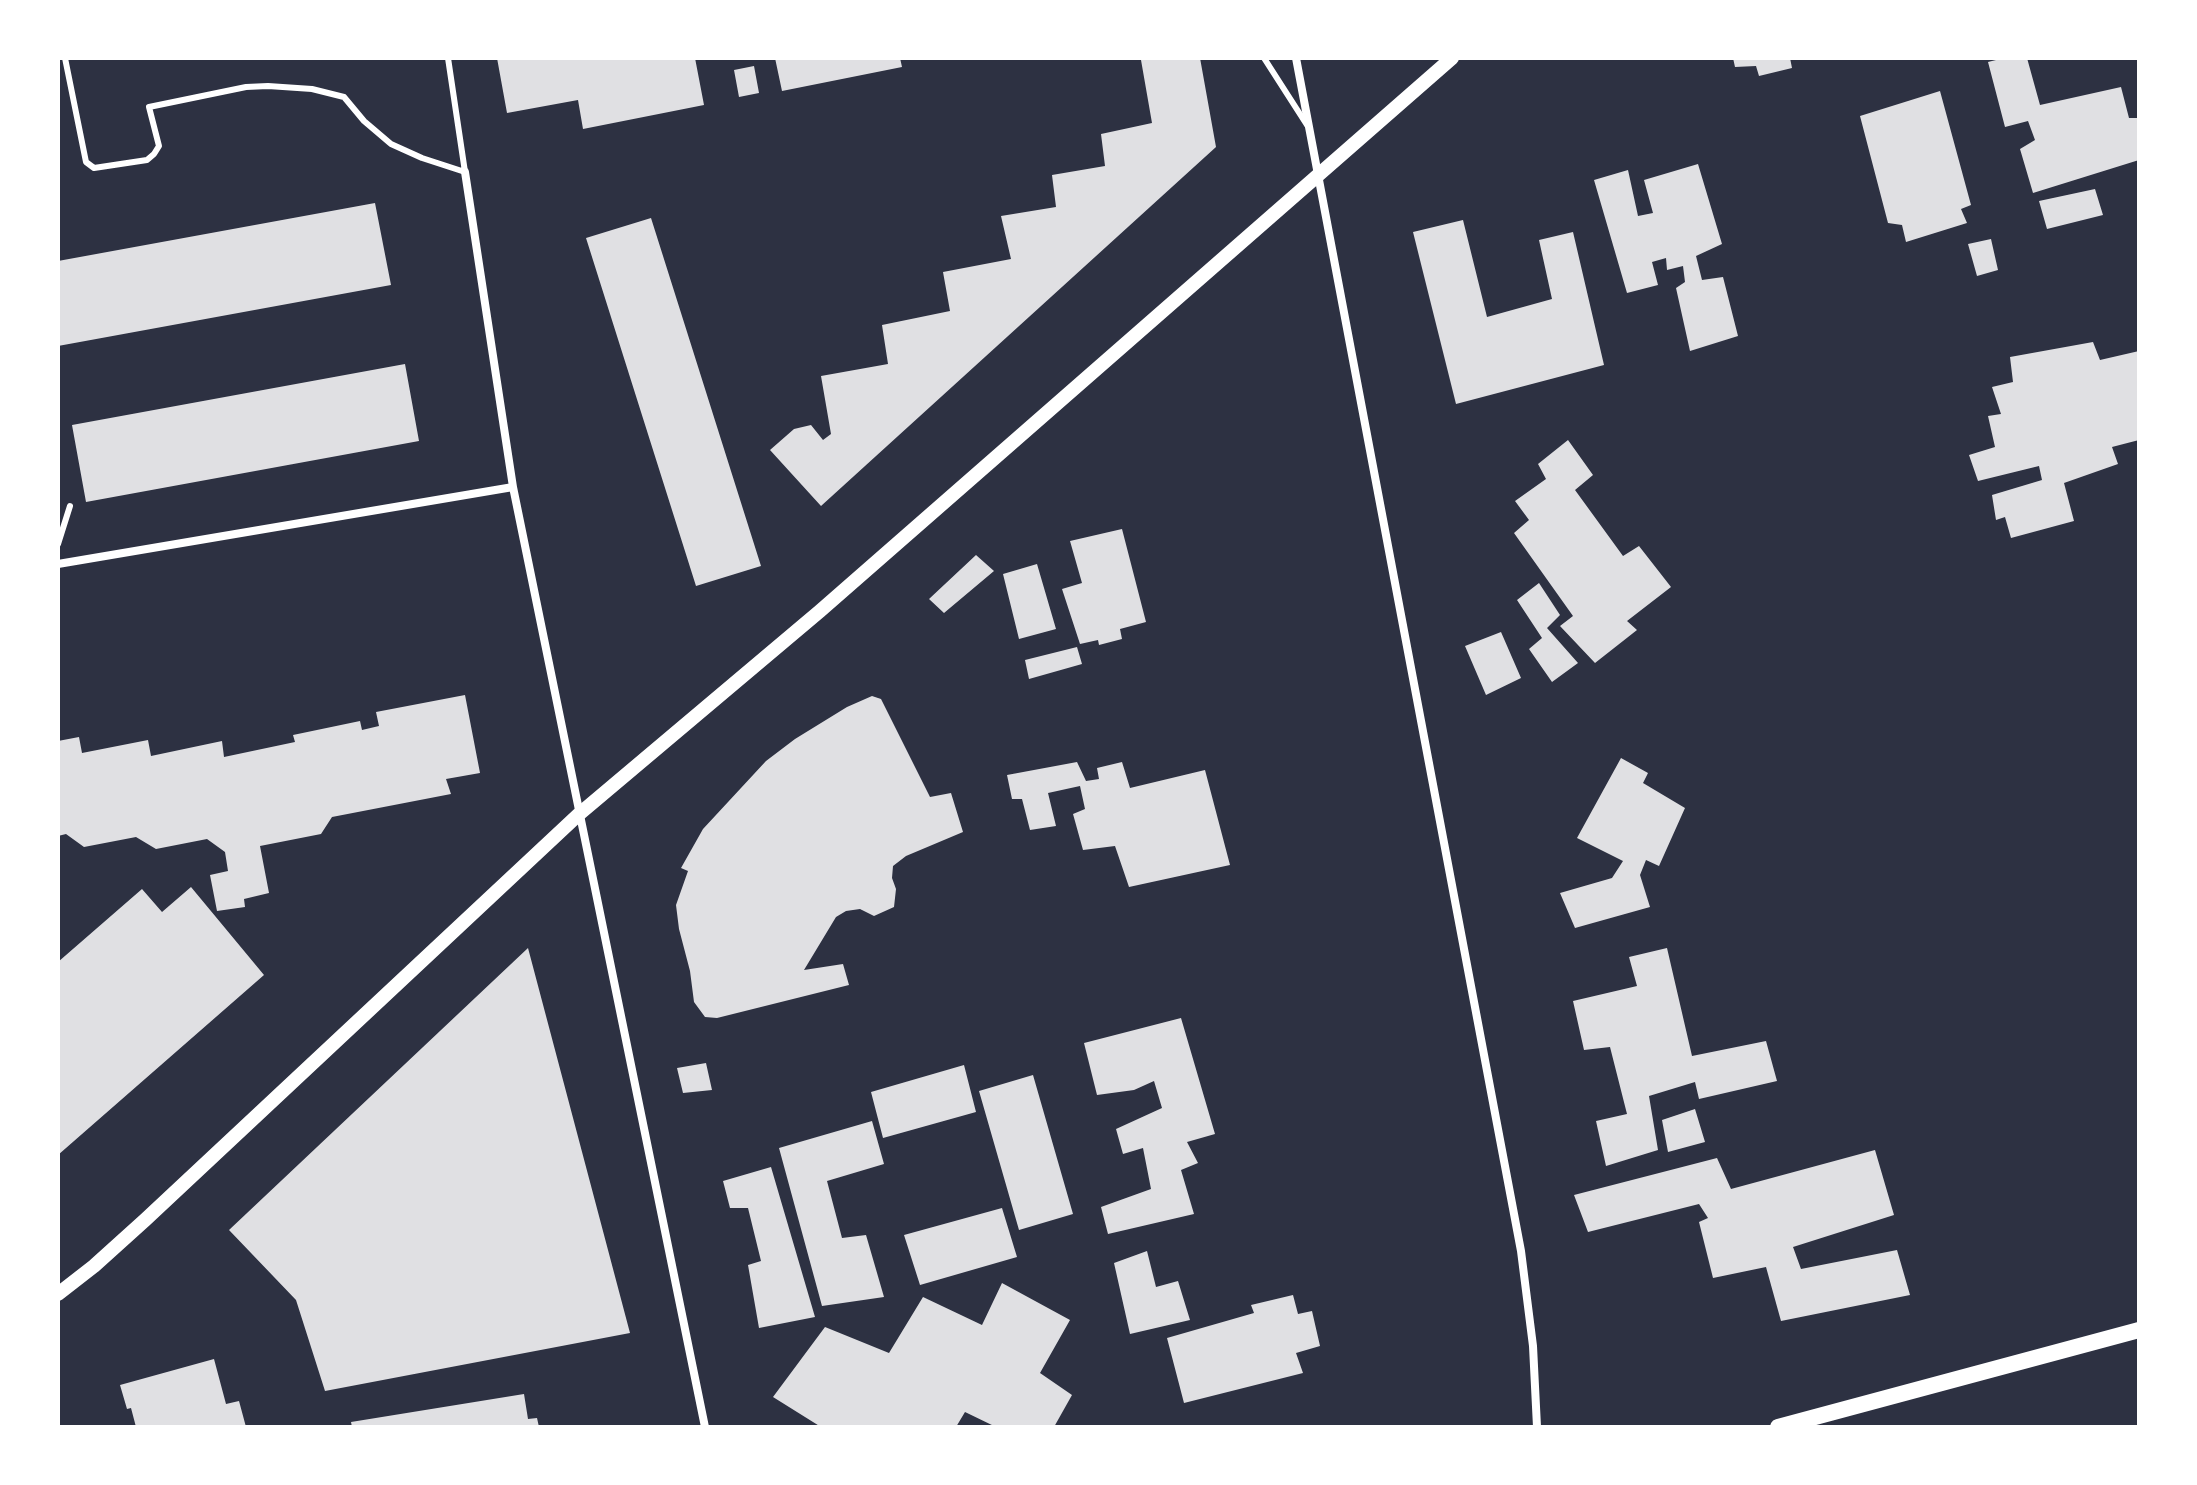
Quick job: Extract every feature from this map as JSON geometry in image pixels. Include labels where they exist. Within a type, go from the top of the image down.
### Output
[{"type":"main road","points":[[1778,1427],[2139,1330]]},
{"type":"street","points":[[1296,58],[1521,1251],[1533,1346],[1537,1427]]},
{"type":"street","points":[[58,1294],[145,1220],[578,815],[820,611],[1452,58]]},
{"type":"street","points":[[465,172],[513,487],[705,1427]]},
{"type":"street","points":[[58,564],[513,487]]},
{"type":"lane","points":[[65,58],[86,162],[94,168],[147,160],[154,154],[159,146],[149,107],[246,87],[268,86],[312,89],[344,97],[364,121],[391,144],[465,172],[448,58]]},
{"type":"lane","points":[[1264,58],[1309,128]]},
{"type":"lane","points":[[58,544],[70,506]]},
{"type":"building","points":[[497,58],[695,58],[704,105],[583,129],[578,100],[507,113]]},
{"type":"building","points":[[775,58],[900,58],[902,67],[782,91]]},
{"type":"building","points":[[1200,58],[1216,147],[821,506],[770,450],[794,429],[811,425],[823,440],[831,434],[821,376],[888,364],[882,325],[950,311],[943,272],[1011,259],[1001,216],[1056,207],[1052,175],[1105,166],[1101,134],[1152,123],[1141,60]]},
{"type":"building","points":[[1733,58],[1790,58],[1792,68],[1759,76],[1756,66],[1735,67]]},
{"type":"building","points":[[2027,58],[2040,105],[2121,87],[2129,118],[2139,118],[2139,160],[2033,193],[2020,149],[2035,140],[2028,121],[2005,127],[1988,62]]},
{"type":"building","points":[[754,66],[759,93],[739,97],[734,70]]},
{"type":"building","points":[[1940,91],[1971,205],[1961,209],[1967,223],[1906,242],[1902,225],[1888,223],[1860,116]]},
{"type":"building","points":[[1698,164],[1722,244],[1696,256],[1702,280],[1723,277],[1738,336],[1690,351],[1676,288],[1685,282],[1683,266],[1667,270],[1666,258],[1652,262],[1658,285],[1627,293],[1594,180],[1628,170],[1638,216],[1653,213],[1644,180]]},
{"type":"building","points":[[2095,189],[2103,215],[2047,229],[2039,201]]},
{"type":"building","points":[[375,203],[391,285],[58,346],[58,261]]},
{"type":"building","points":[[651,218],[761,566],[696,586],[586,238]]},
{"type":"building","points":[[1463,220],[1487,317],[1552,299],[1539,240],[1573,232],[1604,365],[1456,404],[1413,232]]},
{"type":"building","points":[[1991,239],[1998,270],[1977,276],[1968,244]]},
{"type":"building","points":[[2093,342],[2100,360],[2139,351],[2139,440],[2112,447],[2118,464],[2064,483],[2074,521],[2011,538],[2005,517],[1996,520],[1992,495],[2042,480],[2039,466],[1978,481],[1969,455],[1995,447],[1988,416],[2001,414],[1992,387],[2013,382],[2010,357]]},
{"type":"building","points":[[405,364],[419,441],[86,502],[72,425]]},
{"type":"building","points":[[1568,440],[1593,475],[1575,490],[1623,556],[1639,546],[1671,587],[1627,621],[1637,630],[1595,663],[1560,626],[1573,616],[1514,533],[1529,520],[1515,501],[1546,479],[1538,464]]},
{"type":"building","points":[[1122,529],[1146,622],[1120,629],[1122,639],[1099,645],[1098,640],[1080,644],[1062,589],[1082,583],[1070,541]]},
{"type":"building","points":[[976,555],[994,571],[944,613],[929,599]]},
{"type":"building","points":[[1037,564],[1056,629],[1019,639],[1003,574]]},
{"type":"building","points":[[1539,583],[1560,615],[1547,628],[1578,663],[1552,682],[1529,649],[1542,638],[1517,600]]},
{"type":"building","points":[[1501,632],[1521,678],[1486,695],[1465,646]]},
{"type":"building","points":[[1077,647],[1082,664],[1029,679],[1025,660]]},
{"type":"building","points":[[465,695],[480,773],[446,779],[451,794],[332,817],[321,834],[260,846],[269,893],[244,899],[245,907],[217,911],[210,875],[228,871],[225,852],[207,839],[156,849],[136,837],[84,847],[66,834],[58,836],[58,741],[79,737],[82,753],[148,740],[151,756],[222,741],[224,757],[295,742],[293,735],[360,721],[362,730],[379,726],[376,712]]},
{"type":"building","points":[[872,696],[881,699],[930,797],[951,793],[963,832],[906,856],[893,866],[892,878],[896,889],[894,907],[874,916],[860,909],[846,911],[836,917],[804,970],[843,964],[849,985],[717,1018],[705,1017],[694,1002],[679,929],[676,905],[688,871],[681,868],[703,829],[766,761],[847,707]]},
{"type":"building","points":[[1621,758],[1648,773],[1643,783],[1685,808],[1659,866],[1646,860],[1640,875],[1650,907],[1575,928],[1560,893],[1612,878],[1623,861],[1577,838]]},
{"type":"building","points":[[1077,762],[1086,781],[1099,779],[1097,768],[1122,762],[1130,788],[1205,770],[1230,865],[1129,887],[1115,846],[1083,850],[1073,814],[1085,809],[1080,786],[1048,793],[1056,826],[1030,830],[1022,799],[1012,799],[1007,775]]},
{"type":"building","points":[[191,887],[264,975],[58,1155],[58,962],[142,889],[162,912]]},
{"type":"building","points":[[528,948],[630,1333],[325,1391],[296,1300],[229,1230]]},
{"type":"building","points":[[1667,948],[1692,1056],[1766,1041],[1777,1081],[1699,1099],[1695,1082],[1649,1096],[1658,1150],[1606,1166],[1596,1121],[1627,1114],[1610,1047],[1584,1050],[1573,1001],[1637,986],[1629,957]]},
{"type":"building","points":[[1181,1018],[1215,1134],[1187,1142],[1198,1163],[1181,1170],[1194,1214],[1108,1234],[1101,1207],[1151,1189],[1143,1148],[1123,1154],[1116,1129],[1162,1108],[1154,1081],[1134,1090],[1097,1095],[1084,1043]]},
{"type":"building","points":[[706,1063],[712,1090],[683,1093],[677,1068]]},
{"type":"building","points":[[964,1065],[976,1112],[883,1138],[871,1092]]},
{"type":"building","points":[[1033,1075],[1073,1214],[1019,1230],[979,1091]]},
{"type":"building","points":[[1695,1109],[1705,1142],[1668,1152],[1662,1120]]},
{"type":"building","points":[[872,1121],[884,1164],[827,1181],[842,1238],[866,1235],[884,1297],[822,1306],[779,1148]]},
{"type":"building","points":[[1875,1150],[1894,1215],[1793,1247],[1801,1269],[1897,1250],[1910,1295],[1781,1321],[1766,1267],[1713,1278],[1699,1222],[1708,1218],[1699,1204],[1588,1232],[1574,1195],[1717,1158],[1731,1189]]},
{"type":"building","points":[[771,1167],[815,1317],[759,1328],[748,1265],[761,1261],[748,1208],[730,1208],[723,1181]]},
{"type":"building","points":[[1002,1208],[1017,1257],[920,1285],[904,1235]]},
{"type":"building","points":[[1147,1251],[1156,1287],[1178,1281],[1190,1320],[1130,1334],[1114,1263]]},
{"type":"building","points":[[1002,1283],[1070,1320],[1040,1373],[1072,1395],[1054,1427],[996,1427],[965,1412],[956,1427],[821,1427],[773,1397],[825,1327],[889,1353],[923,1297],[982,1325]]},
{"type":"building","points":[[1293,1295],[1298,1314],[1312,1311],[1320,1346],[1296,1353],[1303,1373],[1184,1403],[1167,1338],[1254,1313],[1251,1305]]},
{"type":"building","points":[[214,1359],[226,1404],[239,1401],[246,1427],[136,1427],[120,1385]]},
{"type":"building","points":[[524,1394],[528,1419],[537,1418],[539,1427],[352,1427],[351,1422]]}]
